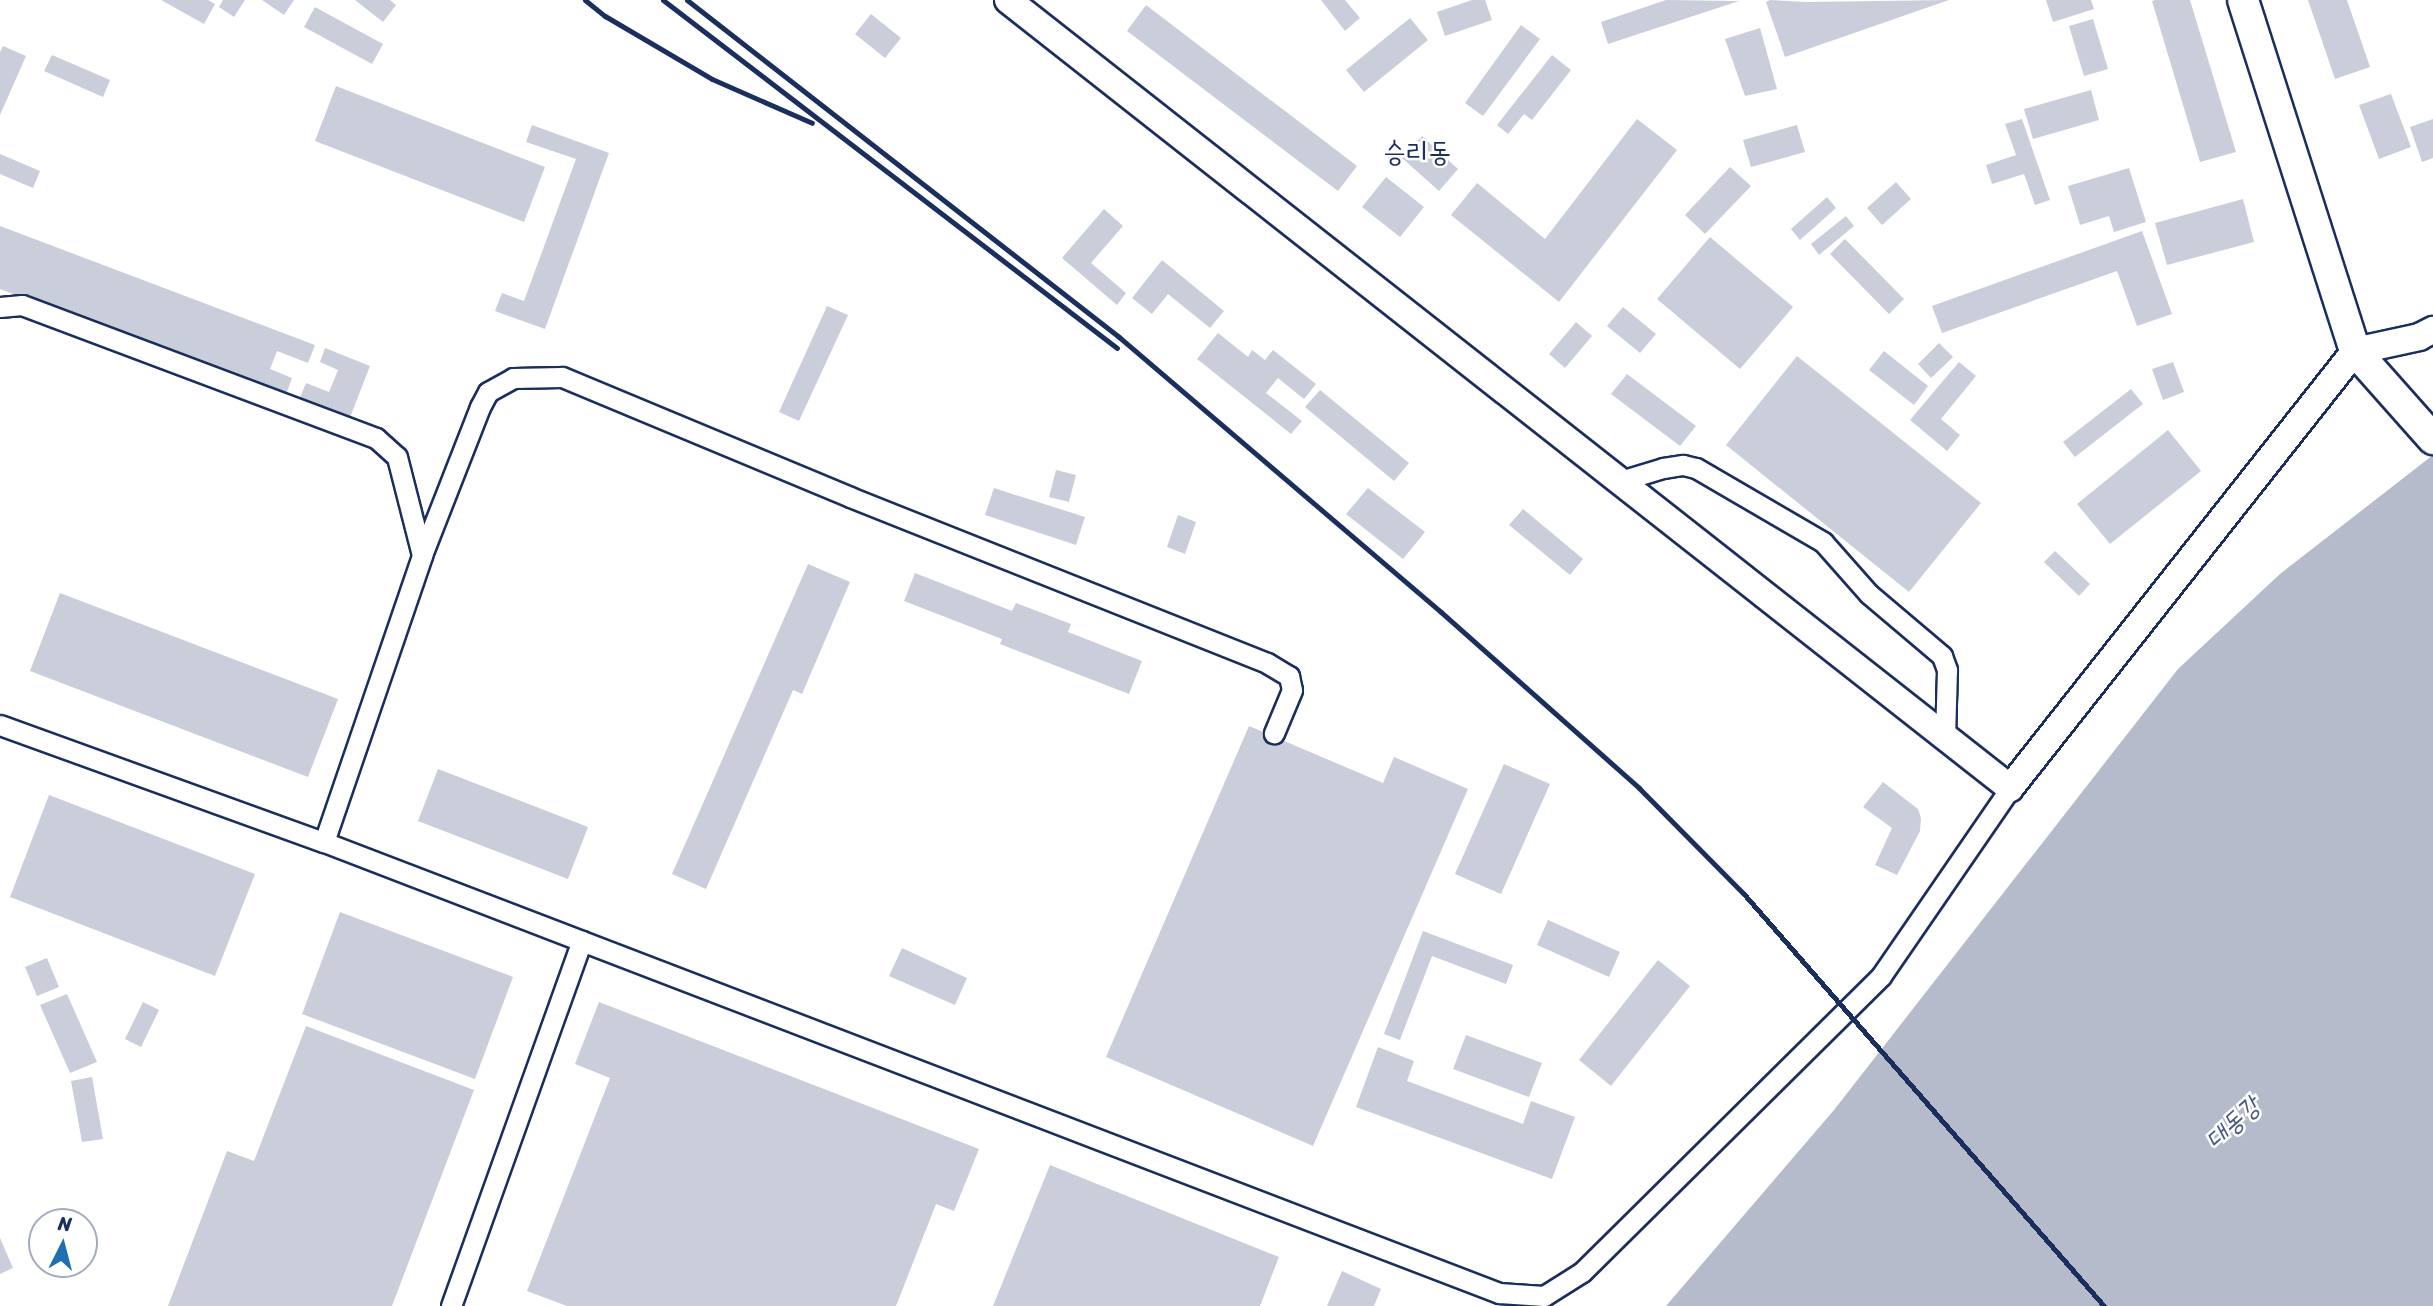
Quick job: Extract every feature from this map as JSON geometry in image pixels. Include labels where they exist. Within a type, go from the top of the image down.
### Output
[{"type":"main road","points":[[1008,0],[2010,788],[2355,351],[2419,337],[2433,330]]},
{"type":"main road","points":[[2244,0],[2355,351],[2433,439]]},
{"type":"street","points":[[0,307],[22,305],[376,438],[397,457],[422,555]]},
{"type":"street","points":[[324,842],[422,555],[480,407],[488,392],[513,378],[562,377],[1267,663],[1289,676],[1292,690],[1273,733]]},
{"type":"street","points":[[1620,481],[1663,468],[1683,465],[1696,468],[1822,542],[1869,594],[1942,656],[1947,670],[1945,736]]},
{"type":"street","points":[[0,725],[324,842],[1499,1293],[1543,1301],[1582,1272],[1881,976],[2010,788]]},
{"type":"street","points":[[451,1306],[582,941]]},
{"type":"water","name":"대동강","points":[[2433,455],[2433,1306],[1666,1306],[1834,1110],[2178,669],[2280,574]]},
{"type":"building","points":[[161,0],[208,0],[215,4],[204,24]]},
{"type":"building","points":[[223,0],[245,0],[234,17],[219,7]]},
{"type":"building","points":[[262,0],[294,0],[284,15]]},
{"type":"building","points":[[355,0],[390,0],[396,5],[383,22]]},
{"type":"building","points":[[1321,0],[1345,0],[1360,18],[1345,31]]},
{"type":"building","points":[[1472,0],[1485,0],[1492,20],[1445,36],[1437,12]]},
{"type":"building","points":[[1666,0],[1739,1],[1608,44],[1601,22]]},
{"type":"building","points":[[1949,0],[1785,57],[1766,2]]},
{"type":"building","points":[[2046,0],[2091,0],[2094,9],[2053,22]]},
{"type":"building","points":[[2190,0],[2236,152],[2200,162],[2152,1]]},
{"type":"building","points":[[2308,0],[2347,0],[2370,67],[2335,79]]},
{"type":"building","points":[[1146,5],[1357,166],[1338,191],[1127,31]]},
{"type":"building","points":[[315,7],[383,44],[372,64],[304,27]]},
{"type":"building","points":[[871,14],[901,38],[885,58],[855,34]]},
{"type":"building","points":[[1410,18],[1428,40],[1364,92],[1346,70]]},
{"type":"building","points":[[2093,19],[2108,69],[2084,76],[2069,26]]},
{"type":"building","points":[[1521,25],[1540,39],[1483,116],[1465,103]]},
{"type":"building","points":[[1760,28],[1777,89],[1745,96],[1725,39]]},
{"type":"building","points":[[3,46],[26,56],[0,115],[0,52]]},
{"type":"building","points":[[52,55],[110,80],[103,97],[44,71]]},
{"type":"building","points":[[1552,55],[1571,70],[1532,120],[1524,114],[1508,134],[1497,125]]},
{"type":"building","points":[[336,86],[545,167],[524,222],[315,141]]},
{"type":"building","points":[[2091,90],[2099,120],[2033,139],[2024,109]]},
{"type":"building","points":[[2391,94],[2411,147],[2379,159],[2359,105]]},
{"type":"building","points":[[1637,119],[1677,150],[1559,302],[1451,215],[1477,183],[1545,239]]},
{"type":"building","points":[[2022,119],[2050,200],[2035,205],[2024,174],[1992,184],[1986,165],[2016,155],[2005,124]]},
{"type":"building","points":[[2433,119],[2433,158],[2422,162],[2410,127]]},
{"type":"building","points":[[532,125],[609,153],[545,329],[495,311],[502,293],[524,301],[576,159],[526,142]]},
{"type":"building","points":[[1797,125],[1805,152],[1751,167],[1743,140]]},
{"type":"building","points":[[1422,136],[1458,169],[1439,191],[1402,158]]},
{"type":"building","points":[[0,154],[40,171],[33,188],[0,174]]},
{"type":"building","points":[[1730,167],[1751,186],[1705,234],[1685,215]]},
{"type":"building","points":[[2129,168],[2146,222],[2114,232],[2109,216],[2080,225],[2068,186]]},
{"type":"building","points":[[1386,177],[1424,207],[1400,237],[1362,207]]},
{"type":"building","points":[[1896,182],[1911,199],[1882,225],[1867,208]]},
{"type":"building","points":[[1827,197],[1836,208],[1800,240],[1791,229]]},
{"type":"building","points":[[2243,199],[2254,242],[2167,265],[2155,223]]},
{"type":"building","points":[[1104,209],[1123,226],[1091,263],[1126,293],[1117,305],[1062,258]]},
{"type":"building","points":[[1846,216],[1854,226],[1819,255],[1811,244]]},
{"type":"building","points":[[0,226],[315,345],[308,363],[277,351],[270,369],[292,378],[285,397],[0,289]]},
{"type":"building","points":[[2142,231],[2172,314],[2137,326],[2117,271],[1942,333],[1932,306]]},
{"type":"building","points":[[1710,237],[1793,307],[1740,369],[1657,299]]},
{"type":"building","points":[[1845,239],[1904,299],[1889,314],[1830,254]]},
{"type":"building","points":[[1162,260],[1224,311],[1210,328],[1168,294],[1152,314],[1132,298]]},
{"type":"building","points":[[827,306],[848,315],[799,421],[779,412]]},
{"type":"building","points":[[1623,307],[1656,334],[1640,353],[1607,326]]},
{"type":"building","points":[[1576,322],[1592,336],[1565,368],[1549,354]]},
{"type":"building","points":[[1218,333],[1248,357],[1252,350],[1265,360],[1273,350],[1316,384],[1304,399],[1278,378],[1266,393],[1302,421],[1291,434],[1197,359]]},
{"type":"building","points":[[1939,343],[1953,357],[1931,378],[1918,364]]},
{"type":"building","points":[[325,348],[370,366],[349,420],[299,400],[306,383],[329,392],[338,370],[320,362]]},
{"type":"building","points":[[1884,351],[1928,386],[1914,405],[1869,370]]},
{"type":"building","points":[[1797,356],[1981,503],[1909,592],[1726,445]]},
{"type":"building","points":[[1959,362],[1976,376],[1941,419],[1960,435],[1947,451],[1910,420]]},
{"type":"building","points":[[2173,362],[2184,392],[2163,400],[2152,369]]},
{"type":"building","points":[[1627,374],[1696,426],[1680,446],[1611,394]]},
{"type":"building","points":[[2131,389],[2143,404],[2075,457],[2063,442]]},
{"type":"building","points":[[1320,390],[1409,463],[1394,481],[1305,407]]},
{"type":"building","points":[[2168,430],[2201,471],[2110,544],[2077,504]]},
{"type":"building","points":[[1056,470],[1076,475],[1069,502],[1049,497]]},
{"type":"building","points":[[994,488],[1085,517],[1076,545],[985,515]]},
{"type":"building","points":[[1368,488],[1425,532],[1403,559],[1346,514]]},
{"type":"building","points":[[1523,509],[1583,559],[1570,575],[1509,525]]},
{"type":"building","points":[[1178,515],[1196,522],[1185,554],[1167,547]]},
{"type":"building","points":[[2055,551],[2090,584],[2079,596],[2044,562]]},
{"type":"building","points":[[808,564],[850,582],[802,694],[793,690],[706,889],[672,874]]},
{"type":"building","points":[[915,573],[1012,611],[1016,603],[1071,624],[1068,632],[1142,661],[1129,694],[1000,644],[1002,639],[904,601]]},
{"type":"building","points":[[60,593],[338,699],[308,777],[30,671]]},
{"type":"building","points":[[1249,726],[1383,783],[1394,757],[1468,789],[1313,1146],[1106,1057]]},
{"type":"building","points":[[1504,764],[1550,784],[1501,894],[1455,874]]},
{"type":"building","points":[[438,769],[588,827],[568,879],[418,821]]},
{"type":"building","points":[[1883,782],[1918,809],[1921,818],[1920,831],[1897,875],[1875,865],[1892,828],[1863,807]]},
{"type":"building","points":[[49,795],[255,874],[215,976],[10,897]]},
{"type":"building","points":[[340,912],[513,977],[475,1079],[302,1014]]},
{"type":"building","points":[[1548,920],[1620,952],[1609,977],[1537,945]]},
{"type":"building","points":[[1423,931],[1513,965],[1506,984],[1432,956],[1400,1040],[1384,1034]]},
{"type":"building","points":[[902,948],[967,978],[955,1005],[889,976]]},
{"type":"building","points":[[47,958],[59,987],[37,996],[25,967]]},
{"type":"building","points":[[1658,960],[1690,986],[1611,1086],[1579,1060]]},
{"type":"building","points":[[67,994],[97,1062],[70,1073],[40,1005]]},
{"type":"building","points":[[143,1002],[159,1010],[141,1047],[125,1039]]},
{"type":"building","points":[[599,1002],[979,1149],[954,1211],[936,1204],[896,1306],[567,1306],[527,1291],[610,1078],[575,1064]]},
{"type":"building","points":[[306,1026],[474,1090],[392,1306],[168,1306],[227,1151],[254,1161]]},
{"type":"building","points":[[1466,1035],[1542,1063],[1529,1097],[1453,1069]]},
{"type":"building","points":[[1378,1047],[1414,1061],[1407,1081],[1523,1124],[1531,1101],[1575,1117],[1552,1179],[1356,1107]]},
{"type":"building","points":[[92,1077],[103,1139],[82,1142],[71,1081]]},
{"type":"building","points":[[1050,1165],[1279,1257],[1260,1306],[993,1306]]},
{"type":"building","points":[[0,1238],[13,1268],[0,1274]]},
{"type":"building","points":[[1342,1271],[1381,1289],[1374,1306],[1327,1306]]},
{"type":"railway","points":[[585,0],[605,16],[712,79],[812,123]]},
{"type":"railway","points":[[663,0],[1117,348]]},
{"type":"railway","points":[[687,0],[1119,337],[1441,612],[1639,788],[1743,893],[2104,1306]]},
{"type":"district","name":"승리동","points":[[1417,152]]}]
